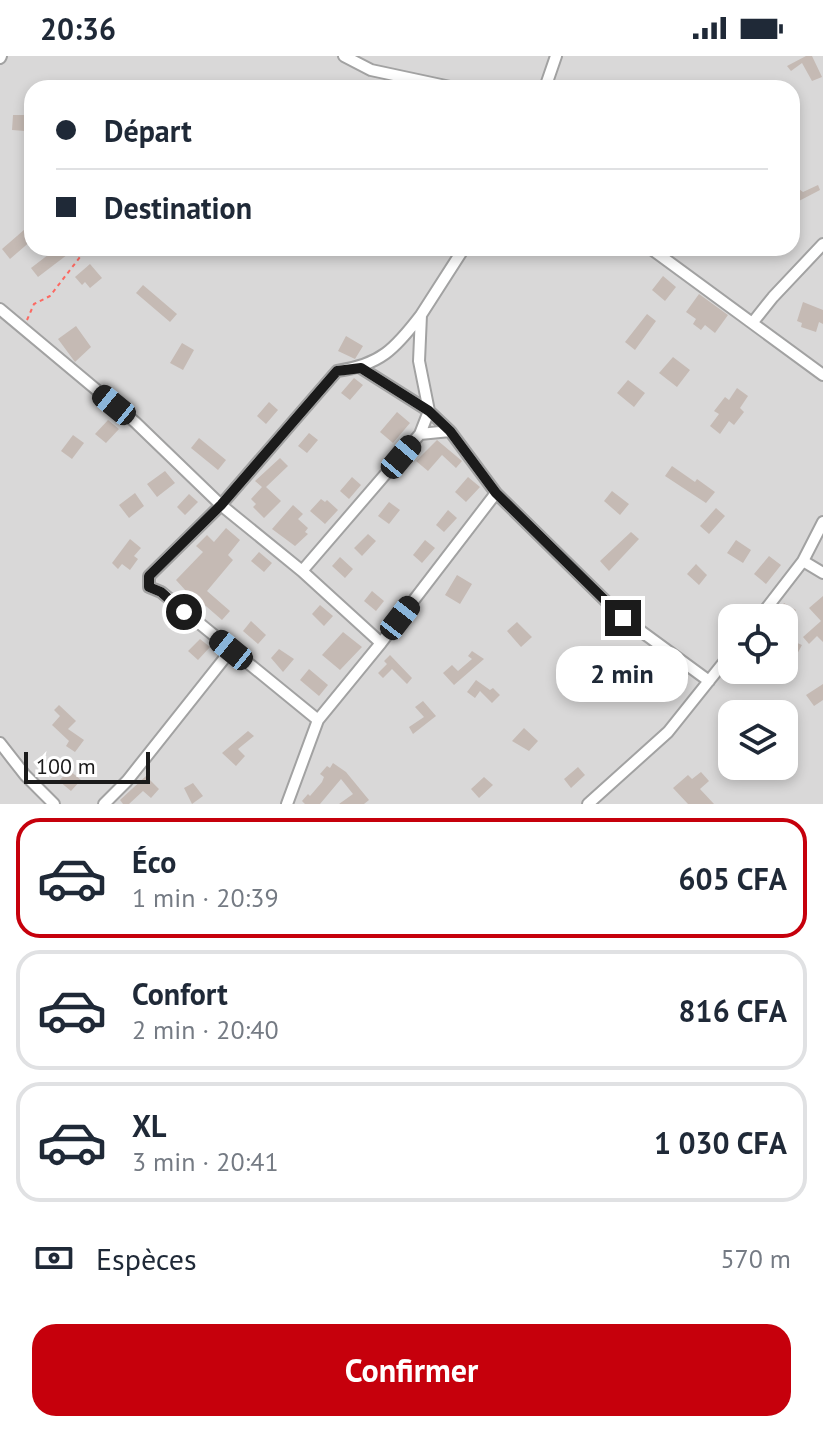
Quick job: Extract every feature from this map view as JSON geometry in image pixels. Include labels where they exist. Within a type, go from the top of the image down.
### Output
[{"type":"street","points":[[344,56],[371,70],[418,80]]},
{"type":"street","points":[[548,80],[556,56]]},
{"type":"street","points":[[753,322],[823,244]]},
{"type":"street","points":[[318,720],[161,592],[149,587],[147,582],[149,576],[221,505],[337,371],[361,368],[397,347],[459,256]]},
{"type":"street","points":[[661,256],[823,375]]},
{"type":"street","points":[[0,309],[135,422],[221,505],[302,571],[381,643]]},
{"type":"street","points":[[302,571],[420,434],[429,411],[419,361],[421,315]]},
{"type":"street","points":[[361,368],[429,411],[450,431],[496,493],[623,618],[709,681]]},
{"type":"street","points":[[420,434],[450,431]]},
{"type":"street","points":[[287,804],[318,720],[496,493]]},
{"type":"street","points":[[770,604],[803,561],[823,522]]},
{"type":"street","points":[[803,561],[823,573]]},
{"type":"street","points":[[104,804],[127,781],[231,650]]},
{"type":"street","points":[[588,804],[668,732],[718,670]]},
{"type":"street","points":[[0,743],[25,775],[54,804]]},
{"type":"path","points":[[23,328],[34,304],[50,296],[81,256]]},
{"type":"shaded area","points":[[0,56],[823,56],[823,804],[0,804]]},
{"type":"building","points":[[812,56],[822,77],[812,81],[802,63],[791,71],[787,66]]},
{"type":"building","points":[[13,115],[24,115],[24,131],[12,130]]},
{"type":"building","points":[[818,185],[820,190],[800,200],[800,190],[803,192]]},
{"type":"building","points":[[24,230],[24,247],[10,259],[2,249]]},
{"type":"building","points":[[47,256],[66,256],[38,277],[31,268]]},
{"type":"building","points":[[90,264],[102,278],[90,288],[75,277]]},
{"type":"building","points":[[663,276],[676,287],[665,301],[652,290]]},
{"type":"building","points":[[143,285],[177,314],[170,322],[136,293]]},
{"type":"building","points":[[699,294],[728,315],[715,333],[705,325],[701,330],[693,324],[696,319],[686,312]]},
{"type":"building","points":[[803,302],[823,310],[823,324],[819,322],[816,332],[801,327],[802,323],[797,321]]},
{"type":"building","points":[[647,314],[656,321],[635,350],[625,342]]},
{"type":"building","points":[[76,326],[91,347],[75,362],[58,339]]},
{"type":"building","points":[[346,336],[363,346],[355,359],[338,351]]},
{"type":"building","points":[[182,343],[194,350],[183,370],[170,363]]},
{"type":"building","points":[[673,357],[690,370],[677,387],[659,373]]},
{"type":"building","points":[[354,378],[363,385],[350,400],[341,393]]},
{"type":"building","points":[[628,380],[645,393],[634,407],[617,393]]},
{"type":"building","points":[[737,388],[748,396],[740,408],[744,412],[734,425],[729,421],[720,434],[710,426],[719,414],[714,411],[725,397],[729,400]]},
{"type":"building","points":[[269,402],[278,410],[266,424],[257,416]]},
{"type":"building","points":[[397,412],[410,423],[393,443],[380,432]]},
{"type":"building","points":[[108,420],[119,429],[106,443],[95,434]]},
{"type":"building","points":[[309,433],[318,440],[307,453],[298,446]]},
{"type":"building","points":[[73,435],[84,443],[72,459],[61,451]]},
{"type":"building","points":[[199,438],[226,460],[218,470],[191,448]]},
{"type":"building","points":[[437,440],[462,461],[456,468],[442,455],[428,471],[416,461]]},
{"type":"building","points":[[280,458],[288,466],[266,487],[281,501],[264,518],[253,507],[256,504],[251,499],[262,487],[255,481]]},
{"type":"building","points":[[672,466],[715,492],[706,503],[665,476]]},
{"type":"building","points":[[165,471],[175,483],[157,497],[147,484]]},
{"type":"building","points":[[352,477],[361,485],[349,499],[340,491]]},
{"type":"building","points":[[468,477],[480,487],[466,502],[455,492]]},
{"type":"building","points":[[612,491],[629,504],[620,515],[604,501]]},
{"type":"building","points":[[135,493],[144,506],[129,518],[119,505]]},
{"type":"building","points":[[189,494],[198,502],[185,515],[177,507]]},
{"type":"building","points":[[321,499],[327,500],[338,510],[325,524],[310,511]]},
{"type":"building","points":[[389,502],[400,510],[389,524],[378,516]]},
{"type":"building","points":[[293,505],[303,514],[298,519],[308,528],[305,532],[308,534],[295,546],[272,529]]},
{"type":"building","points":[[716,508],[725,516],[709,534],[700,526]]},
{"type":"building","points":[[448,510],[457,518],[444,532],[436,525]]},
{"type":"building","points":[[226,528],[240,540],[228,555],[233,560],[207,591],[230,611],[222,620],[199,600],[197,603],[176,580],[203,552],[196,546],[207,535],[214,542]]},
{"type":"building","points":[[631,532],[639,539],[609,571],[600,561]]},
{"type":"building","points":[[368,534],[376,541],[362,556],[354,548]]},
{"type":"building","points":[[130,539],[141,548],[134,556],[138,559],[130,570],[122,564],[118,569],[112,563]]},
{"type":"building","points":[[425,540],[435,548],[422,563],[413,555]]},
{"type":"building","points":[[736,540],[751,550],[743,563],[727,553]]},
{"type":"building","points":[[259,552],[272,563],[264,572],[251,561]]},
{"type":"building","points":[[769,556],[781,565],[766,584],[754,574]]},
{"type":"building","points":[[340,557],[353,569],[345,578],[332,566]]},
{"type":"building","points":[[696,564],[707,575],[699,585],[687,574]]},
{"type":"building","points":[[457,575],[472,584],[460,604],[445,595]]},
{"type":"building","points":[[372,591],[384,601],[376,611],[364,601]]},
{"type":"building","points":[[823,596],[823,642],[817,636],[809,644],[803,637],[821,621],[809,608]]},
{"type":"building","points":[[320,605],[333,616],[324,626],[312,614]]},
{"type":"building","points":[[251,621],[266,635],[258,644],[243,631]]},
{"type":"building","points":[[517,622],[532,637],[521,647],[507,631]]},
{"type":"building","points":[[343,632],[362,647],[340,670],[322,655]]},
{"type":"building","points":[[200,639],[210,647],[198,660],[188,651]]},
{"type":"building","points":[[572,648],[588,665],[580,673],[563,656]]},
{"type":"building","points":[[279,649],[294,659],[283,672],[271,658]]},
{"type":"building","points":[[609,649],[630,675],[623,681],[600,656]]},
{"type":"building","points":[[472,651],[484,659],[454,685],[443,673],[452,665],[458,671],[472,659],[468,656]]},
{"type":"building","points":[[390,655],[412,678],[407,684],[392,669],[383,678],[378,673],[387,664],[384,661]]},
{"type":"building","points":[[309,669],[328,685],[319,696],[300,680]]},
{"type":"building","points":[[476,680],[500,695],[492,703],[480,691],[475,698],[467,692]]},
{"type":"building","points":[[823,684],[823,700],[814,706],[806,695]]},
{"type":"building","points":[[423,701],[436,716],[413,734],[409,727],[424,717],[415,707]]},
{"type":"building","points":[[59,705],[76,721],[68,729],[84,740],[75,752],[66,746],[69,741],[52,725],[60,716],[54,710]]},
{"type":"building","points":[[524,728],[538,741],[529,751],[512,741]]},
{"type":"building","points":[[248,731],[254,736],[238,749],[245,756],[236,766],[222,753]]},
{"type":"building","points":[[333,763],[346,772],[369,800],[364,804],[339,804],[353,794],[341,779],[320,804],[305,804],[302,801],[322,782],[324,777],[320,774]]},
{"type":"building","points":[[578,767],[585,775],[571,788],[564,779]]},
{"type":"building","points":[[69,770],[81,780],[71,791],[59,781]]},
{"type":"building","points":[[701,772],[709,781],[700,789],[714,804],[688,804],[673,788],[688,775],[692,779]]},
{"type":"building","points":[[146,776],[159,789],[151,798],[143,791],[129,804],[123,804],[120,800]]},
{"type":"building","points":[[484,777],[493,785],[479,798],[471,789]]},
{"type":"building","points":[[193,783],[203,796],[192,804],[184,788]]},
{"type":"route","points":[[184,612],[161,592],[149,587],[149,576],[221,505],[337,371],[361,368],[429,411],[450,431],[496,493],[623,618]]}]
